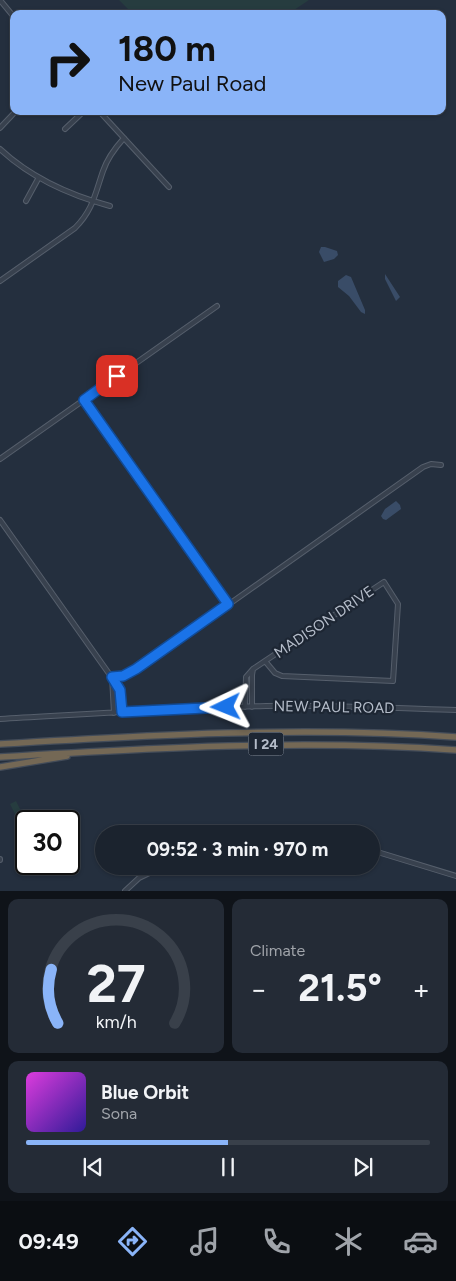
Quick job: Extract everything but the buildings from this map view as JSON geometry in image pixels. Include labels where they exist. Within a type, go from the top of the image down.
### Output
[{"type":"highway","name":"I 24","points":[[0,744],[256,732],[345,732],[456,738]]},
{"type":"highway","name":"I 24","points":[[0,757],[273,744],[347,744],[456,750]]},
{"type":"highway","points":[[0,768],[103,751]]},
{"type":"street","points":[[0,0],[10,11]]},
{"type":"street","points":[[0,128],[12,115]]},
{"type":"street","points":[[65,129],[80,115]]},
{"type":"street","points":[[103,115],[170,187]]},
{"type":"street","points":[[0,281],[76,228],[85,218],[93,202],[103,170],[124,138]]},
{"type":"street","points":[[0,149],[38,179],[93,202],[110,206]]},
{"type":"street","points":[[26,201],[38,179]]},
{"type":"street","points":[[0,459],[217,306]]},
{"type":"street","points":[[84,400],[228,604]]},
{"type":"street","points":[[112,677],[123,676],[136,669],[423,467],[433,464],[441,465]]},
{"type":"street","points":[[0,520],[112,677],[120,690],[122,712]]},
{"type":"street","name":"MADISON DRIVE","points":[[253,669],[384,582],[398,604],[393,681],[280,676],[274,672],[266,661]]},
{"type":"street","points":[[252,707],[253,669]]},
{"type":"street","points":[[245,707],[246,677],[253,669]]},
{"type":"street","points":[[112,677],[114,713]]},
{"type":"street","points":[[245,690],[252,689]]},
{"type":"street","name":"NEW PAUL ROAD","points":[[0,719],[245,707],[328,706],[456,710]]},
{"type":"street","points":[[380,853],[456,876]]},
{"type":"street","points":[[125,891],[139,878],[145,875]]},
{"type":"green space","points":[[119,0],[309,0],[294,10],[129,10]]},
{"type":"green space","points":[[16,801],[20,810],[15,810],[15,814],[10,804]]},
{"type":"water","points":[[321,247],[337,251],[338,255],[334,259],[324,262],[319,252]]},
{"type":"water","points":[[385,274],[400,297],[396,301],[385,279]]},
{"type":"water","points":[[346,275],[351,277],[365,314],[338,287],[338,281]]},
{"type":"water","points":[[396,501],[401,509],[386,520],[383,519],[381,516],[385,509]]},
{"type":"route","points":[[117,376],[84,400],[228,604],[146,663],[123,676],[112,677],[120,690],[122,712],[226,707]]}]
